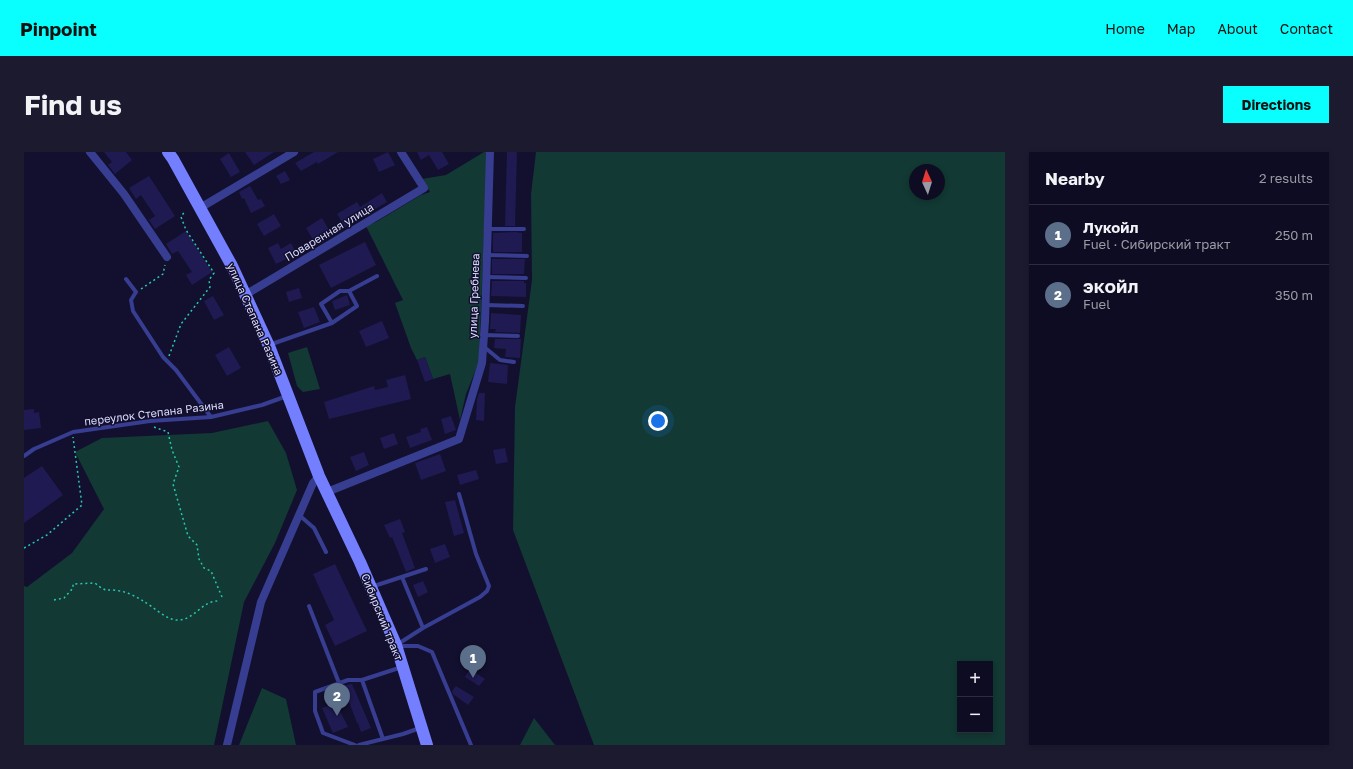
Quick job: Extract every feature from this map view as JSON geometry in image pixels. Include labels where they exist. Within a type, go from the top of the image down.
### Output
[{"type":"main road","name":"улица Степана Разина","points":[[172,155],[246,295],[269,346],[319,476],[327,492]]},
{"type":"main road","name":"Сибирский тракт","points":[[327,492],[396,645],[427,745]]},
{"type":"street","points":[[90,152],[124,194],[167,257]]},
{"type":"street","points":[[200,208],[294,152]]},
{"type":"street","name":"Поваренная улица","points":[[246,295],[424,188],[401,152]]},
{"type":"street","name":"улица Гребнева","points":[[327,492],[459,438],[482,363],[490,152]]},
{"type":"street","points":[[227,745],[260,602],[313,483],[319,476]]},
{"type":"lane","points":[[488,229],[524,229]]},
{"type":"lane","points":[[487,255],[527,256]]},
{"type":"lane","points":[[332,323],[321,304],[340,291],[349,291],[377,276]]},
{"type":"lane","points":[[486,276],[526,278]]},
{"type":"lane","points":[[126,279],[136,292],[131,300],[133,311],[167,361],[176,370],[211,417]]},
{"type":"lane","points":[[269,346],[332,323],[357,306],[349,291]]},
{"type":"lane","points":[[485,305],[523,306]]},
{"type":"lane","points":[[484,335],[518,336]]},
{"type":"lane","points":[[483,346],[500,360],[514,362]]},
{"type":"lane","name":"переулок Степана Разина","points":[[24,456],[73,432],[146,422],[211,417],[262,405],[289,396]]},
{"type":"lane","points":[[396,645],[423,628],[480,597],[487,591],[489,586],[476,554],[459,494]]},
{"type":"lane","points":[[299,515],[314,528],[326,552]]},
{"type":"lane","points":[[371,587],[426,569]]},
{"type":"lane","points":[[402,577],[423,628]]},
{"type":"lane","points":[[309,606],[339,683]]},
{"type":"lane","points":[[396,645],[418,646],[432,652],[471,745]]},
{"type":"lane","points":[[355,745],[324,733],[315,711],[315,692],[348,680],[362,680],[402,667]]},
{"type":"lane","points":[[362,680],[383,739]]},
{"type":"lane","points":[[359,745],[421,727]]},
{"type":"path","points":[[167,361],[181,324],[210,287],[209,280],[214,273],[186,230],[181,217],[185,211]]},
{"type":"path","points":[[136,292],[163,274],[167,257]]},
{"type":"path","points":[[146,422],[168,432],[172,450],[179,467],[174,484],[188,536],[197,545],[199,559],[204,568],[211,571],[222,597]]},
{"type":"path","points":[[24,548],[47,535],[82,505],[73,432]]},
{"type":"path","points":[[54,600],[64,598],[73,588],[73,584],[95,583],[104,590],[122,590],[144,601],[152,608],[171,619],[179,620],[197,612],[200,607],[213,600],[219,601]]},
{"type":"green space","points":[[484,152],[487,152],[479,362],[466,394],[460,420],[450,374],[433,379],[425,357],[417,360],[411,348],[395,303],[403,300],[366,226],[376,222],[421,195],[430,192],[422,179],[446,175]]},
{"type":"green space","points":[[536,152],[1005,152],[1005,745],[594,745],[513,530],[515,407],[532,280],[531,194]]},
{"type":"green space","points":[[307,347],[320,389],[303,392],[297,386],[288,353]]},
{"type":"green space","points":[[268,421],[286,453],[297,490],[275,543],[244,602],[214,745],[24,745],[24,586],[27,587],[72,553],[104,509],[75,452],[102,438],[212,433]]},
{"type":"green space","points":[[262,688],[286,699],[296,745],[239,745]]},
{"type":"green space","points":[[534,718],[555,745],[520,745]]},
{"type":"building","points":[[104,152],[126,152],[132,160],[115,174],[108,165],[112,162]]},
{"type":"building","points":[[245,152],[274,152],[254,165]]},
{"type":"building","points":[[314,152],[338,152],[318,164],[317,162],[301,171],[295,163]]},
{"type":"building","points":[[388,152],[395,165],[379,172],[373,159]]},
{"type":"building","points":[[417,152],[442,152],[449,164],[438,170],[429,155],[421,160]]},
{"type":"building","points":[[507,152],[517,152],[515,226],[505,226]]},
{"type":"building","points":[[229,153],[240,172],[231,177],[220,159]]},
{"type":"building","points":[[285,171],[290,180],[281,184],[276,176]]},
{"type":"building","points":[[149,176],[175,216],[155,229],[149,220],[155,216],[141,195],[136,199],[129,188]]},
{"type":"building","points":[[250,186],[258,200],[261,199],[265,206],[251,213],[244,198],[242,199],[239,192]]},
{"type":"building","points":[[382,193],[387,202],[345,227],[337,214],[357,202],[360,207]]},
{"type":"building","points":[[274,214],[281,226],[264,236],[257,224]]},
{"type":"building","points":[[322,218],[332,235],[316,245],[306,228]]},
{"type":"building","points":[[186,231],[212,272],[192,285],[186,275],[192,272],[178,251],[172,254],[166,244]]},
{"type":"building","points":[[493,233],[522,233],[522,252],[493,252]]},
{"type":"building","points":[[365,242],[376,265],[331,288],[319,265]]},
{"type":"building","points":[[278,243],[281,249],[291,243],[297,254],[276,264],[268,248]]},
{"type":"building","points":[[492,259],[525,259],[524,274],[492,274]]},
{"type":"building","points":[[492,281],[524,281],[524,283],[526,283],[526,297],[491,296]]},
{"type":"building","points":[[299,288],[302,298],[289,302],[286,292]]},
{"type":"building","points":[[347,295],[350,305],[335,310],[332,301]]},
{"type":"building","points":[[213,296],[224,315],[214,320],[204,301]]},
{"type":"building","points":[[314,307],[320,322],[304,328],[298,312]]},
{"type":"building","points":[[491,313],[521,315],[520,333],[495,332],[496,329],[490,329]]},
{"type":"building","points":[[382,321],[389,338],[366,347],[359,331]]},
{"type":"building","points":[[495,339],[521,339],[520,358],[505,357],[506,349],[494,348]]},
{"type":"building","points":[[229,347],[241,368],[227,376],[215,355]]},
{"type":"building","points":[[425,357],[433,379],[425,382],[417,360]]},
{"type":"building","points":[[490,363],[508,365],[507,384],[488,382]]},
{"type":"building","points":[[405,375],[411,399],[329,419],[324,402],[374,386],[375,390],[388,387],[386,380]]},
{"type":"building","points":[[479,393],[485,393],[484,421],[476,420],[477,399]]},
{"type":"building","points":[[34,409],[34,413],[39,412],[41,428],[24,430],[24,410]]},
{"type":"building","points":[[451,416],[456,430],[445,434],[441,419]]},
{"type":"building","points":[[427,427],[432,440],[410,448],[406,437],[421,432],[420,429]]},
{"type":"building","points":[[394,433],[398,444],[384,449],[380,438]]},
{"type":"building","points":[[505,448],[508,462],[496,464],[493,450]]},
{"type":"building","points":[[364,452],[369,465],[356,471],[350,457]]},
{"type":"building","points":[[440,454],[446,471],[421,480],[415,463]]},
{"type":"building","points":[[42,466],[63,495],[24,523],[24,478]]},
{"type":"building","points":[[476,470],[479,479],[460,485],[457,475]]},
{"type":"building","points":[[455,500],[464,533],[454,536],[445,502]]},
{"type":"building","points":[[400,519],[405,532],[402,533],[415,568],[406,572],[392,537],[390,538],[384,525]]},
{"type":"building","points":[[445,544],[450,557],[435,563],[430,549]]},
{"type":"building","points":[[335,564],[367,631],[335,646],[325,625],[334,620],[313,574]]},
{"type":"building","points":[[423,581],[428,592],[418,597],[413,585]]},
{"type":"building","points":[[470,669],[485,679],[479,686],[465,677]]},
{"type":"building","points":[[352,684],[371,728],[361,732],[343,686]]},
{"type":"building","points":[[456,686],[474,697],[468,705],[453,694],[452,691]]},
{"type":"building","points":[[336,703],[348,727],[333,733],[322,708]]},
{"type":"place","name":"Лукойл","points":[[473,678]]},
{"type":"place","name":"ЭКОЙЛ","points":[[337,716]]}]
